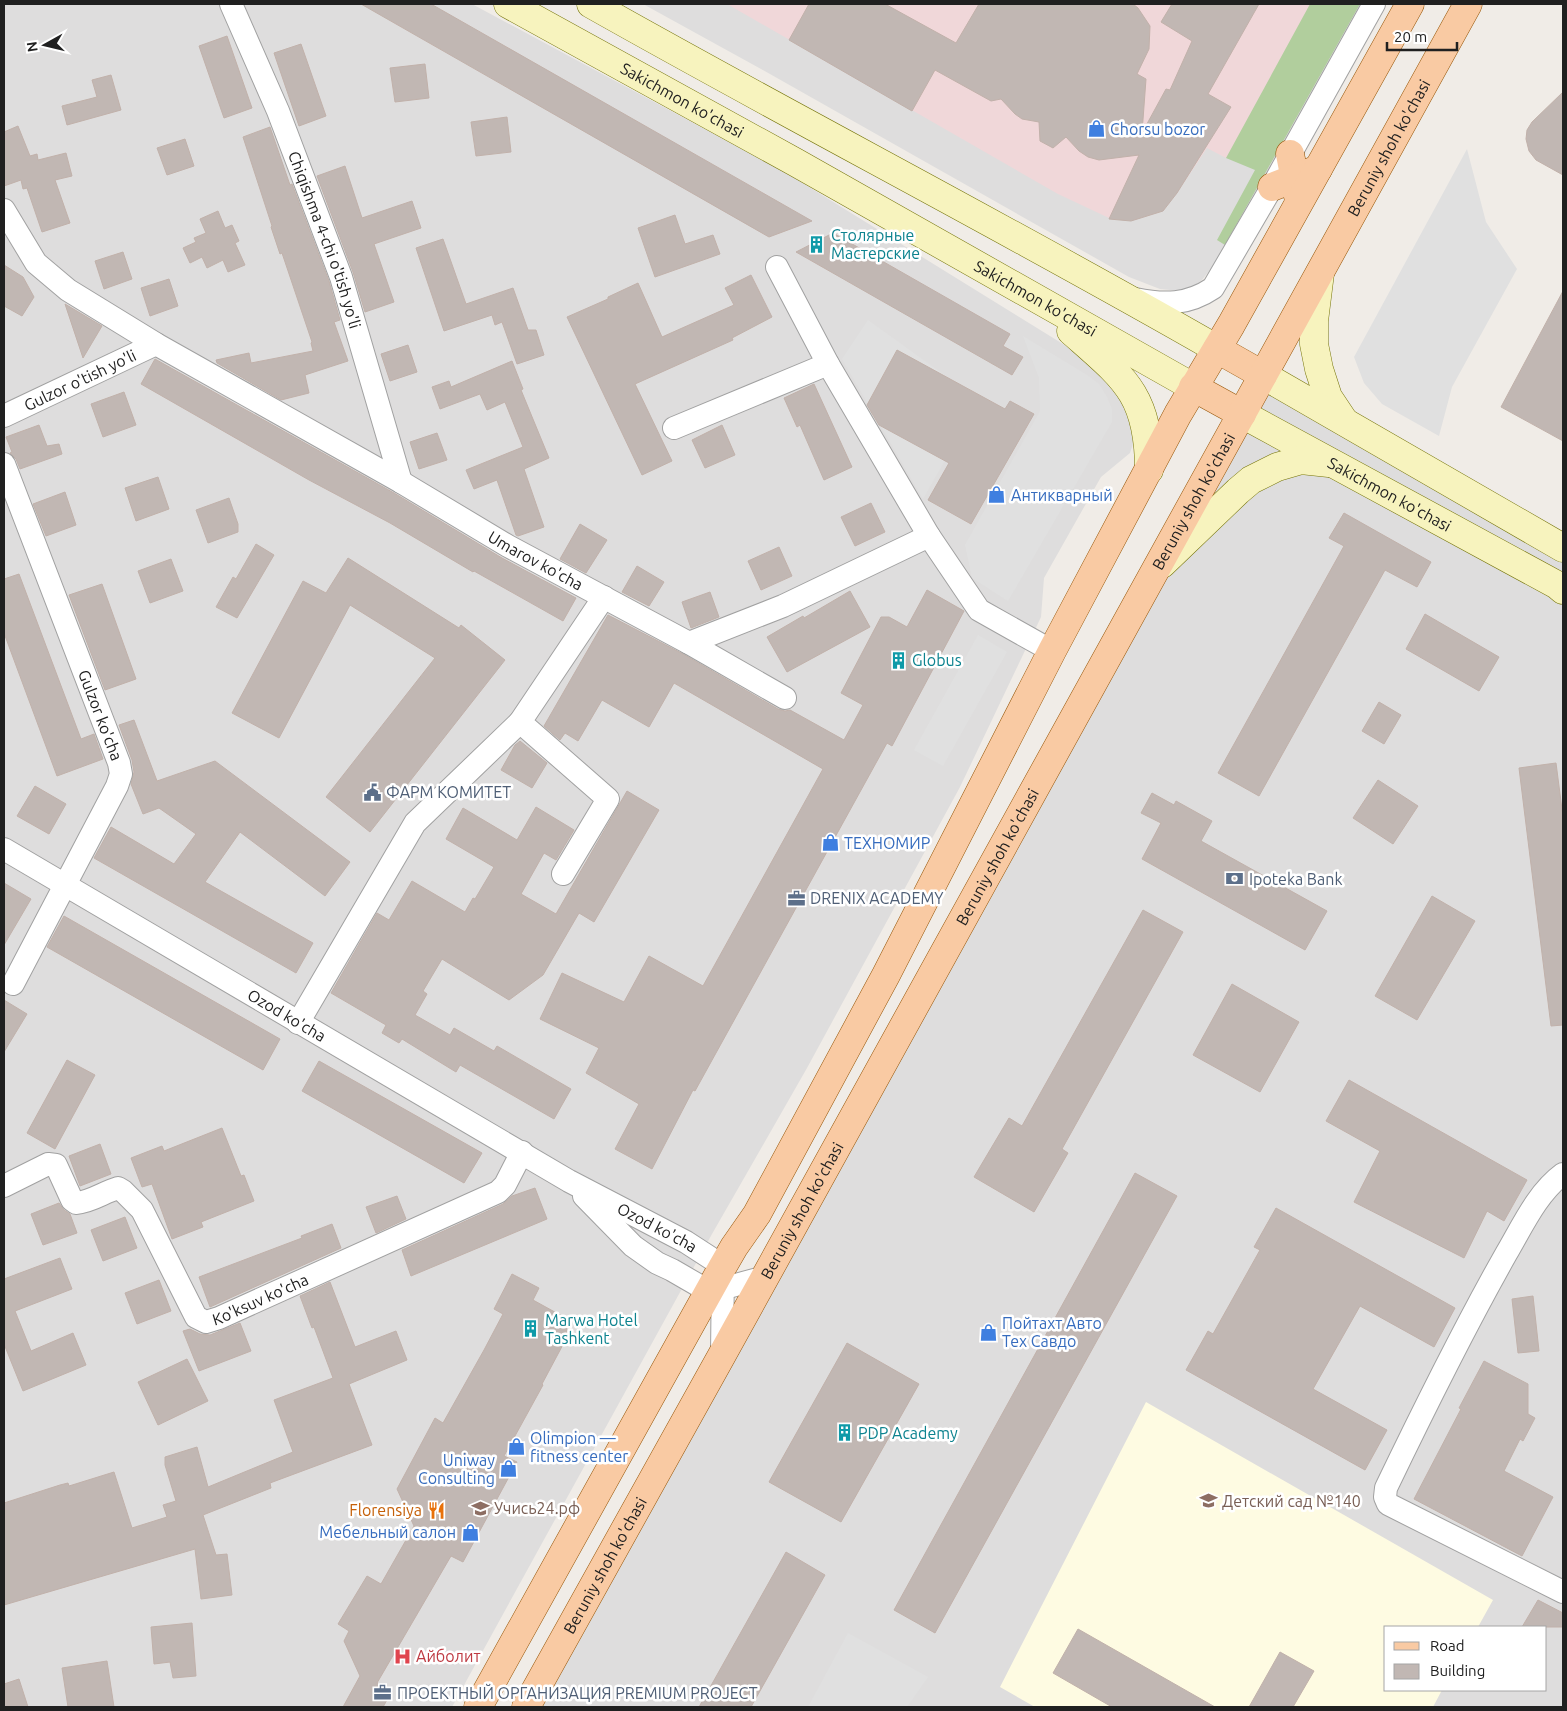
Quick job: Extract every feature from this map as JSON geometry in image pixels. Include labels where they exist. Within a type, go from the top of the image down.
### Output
[{"type":"main road","name":"Sakichmon ko'chasi","points":[[508,4],[786,157],[1242,414],[1563,590]]},
{"type":"main road","points":[[591,4],[1217,348],[1563,548]]},
{"type":"main road","points":[[478,1707],[718,1282],[734,1247],[749,1227],[886,975],[1052,651],[1194,387],[1217,348],[1295,178],[1410,4]]},
{"type":"main road","name":"Beruniy shoh ko'chasi","points":[[526,1707],[1468,4]]},
{"type":"main road","points":[[1320,273],[1314,322],[1314,344],[1319,369],[1328,397],[1345,423]]},
{"type":"main road","points":[[1033,296],[1107,363],[1131,389],[1145,420],[1149,445],[1149,470]]},
{"type":"main road","points":[[1155,570],[1252,480],[1277,468],[1301,460],[1335,464]]},
{"type":"main road","points":[[749,1227],[781,1249]]},
{"type":"street","name":"Chiqishma 4-chi o'tish yo'li","points":[[231,4],[278,111],[341,277],[401,482]]},
{"type":"street","points":[[1124,296],[1157,304],[1176,303],[1198,296],[1213,288],[1295,178],[1374,4]]},
{"type":"street","points":[[4,210],[36,263],[68,290],[156,344]]},
{"type":"street","points":[[778,267],[828,364],[929,536],[979,610],[1052,651]]},
{"type":"street","name":"Umarov ko'cha","points":[[156,344],[401,482],[508,546],[689,643],[785,698]]},
{"type":"street","name":"Gulzor o'tish yo'li","points":[[4,416],[156,344]]},
{"type":"street","points":[[674,428],[828,364]]},
{"type":"street","name":"Gulzor ko'cha","points":[[4,464],[119,763],[121,774],[117,786],[13,984]]},
{"type":"street","points":[[689,643],[783,606],[929,536]]},
{"type":"street","points":[[298,1023],[415,823],[520,722],[604,598]]},
{"type":"street","points":[[520,722],[608,798],[562,874]]},
{"type":"street","name":"Ozod ko'cha","points":[[4,849],[570,1181],[686,1242],[718,1282]]},
{"type":"street","name":"Ko'ksuv ko'cha","points":[[4,1186],[48,1164],[56,1165],[72,1200],[76,1203],[84,1203],[118,1188],[123,1191],[142,1210],[196,1317],[206,1322],[219,1318],[498,1192],[505,1185],[522,1152]]},
{"type":"street","points":[[1563,1174],[1548,1188],[1530,1212],[1490,1281],[1386,1488],[1385,1498],[1388,1504],[1563,1592]]},
{"type":"street","name":"Ozod ko'cha","points":[[570,1181],[633,1246],[657,1263],[672,1270],[718,1282]]},
{"type":"street","points":[[722,1355],[718,1282],[765,1278]]},
{"type":"shaded area","points":[[4,4],[472,4],[788,174],[1092,362],[1129,405],[1134,441],[1130,453],[1101,477],[1044,578],[1041,617],[960,787],[807,1068],[712,1234],[452,1707],[4,1707]]},
{"type":"shaded area","name":"Chorsu bozor","points":[[643,4],[1367,4],[1213,266],[1202,280],[1193,287],[1180,291],[1160,289],[1129,277]]},
{"type":"shaded area","name":"Chorsu bozor","points":[[727,4],[1313,4],[1234,151],[1226,158],[1207,148],[1163,211],[1131,221],[1109,218],[1058,194]]},
{"type":"shaded area","points":[[1467,149],[1486,222],[1517,269],[1452,387],[1439,436],[1382,404],[1364,383],[1354,357]]},
{"type":"shaded area","points":[[868,320],[979,400],[923,499],[842,359]]},
{"type":"shaded area","points":[[1023,336],[1099,384],[1112,409],[1112,422],[1008,601],[972,578],[965,545],[1040,411],[1039,378]]},
{"type":"shaded area","points":[[1263,375],[1563,548],[1563,1707],[526,1707]]},
{"type":"shaded area","points":[[978,635],[1007,652],[943,766],[914,750]]},
{"type":"shaded area","name":"Детский сад №140","points":[[1146,1402],[1493,1600],[1479,1626],[1384,1626],[1384,1691],[1441,1691],[1433,1707],[1035,1707],[1000,1687]]},
{"type":"shaded area","points":[[848,1633],[928,1677],[907,1707],[808,1707]]},
{"type":"green space","points":[[1310,4],[1360,4],[1225,245],[1217,240],[1255,170],[1226,158]]},
{"type":"building","points":[[361,4],[431,4],[812,221],[769,237]]},
{"type":"building","name":"Chorsu bozor","points":[[809,4],[885,4],[956,43],[979,4],[1133,4],[1138,8],[1150,26],[1149,49],[1137,74],[1146,79],[1142,133],[1166,89],[1170,90],[1192,41],[1161,22],[1172,4],[1259,4],[1208,94],[1231,107],[1177,193],[1163,211],[1131,221],[1109,219],[1139,155],[1099,160],[1088,157],[1079,151],[1066,137],[1053,148],[1040,141],[1039,122],[1022,119],[1001,99],[991,101],[935,70],[912,111],[789,40]]},
{"type":"building","points":[[227,36],[252,108],[224,118],[199,46]]},
{"type":"building","points":[[301,44],[326,116],[299,126],[274,53]]},
{"type":"building","points":[[425,64],[429,98],[395,102],[390,68]]},
{"type":"building","points":[[111,75],[121,110],[67,125],[62,106],[97,97],[92,80]]},
{"type":"building","points":[[1563,92],[1563,175],[1536,160],[1529,151],[1526,139],[1527,130],[1532,122]]},
{"type":"building","points":[[507,117],[511,152],[476,156],[471,122]]},
{"type":"building","points":[[18,126],[30,156],[37,154],[38,160],[66,153],[72,176],[55,180],[70,223],[42,232],[27,188],[23,189],[21,180],[4,186],[4,132]]},
{"type":"building","points":[[270,127],[290,185],[292,184],[329,281],[340,320],[334,322],[348,361],[305,375],[309,393],[281,400],[217,363],[216,360],[249,353],[251,363],[313,351],[312,342],[282,253],[280,254],[243,137]]},
{"type":"building","points":[[185,139],[194,166],[167,175],[157,148]]},
{"type":"building","points":[[345,166],[362,218],[412,201],[421,228],[374,244],[394,302],[365,312],[353,272],[317,176]]},
{"type":"building","points":[[218,211],[225,228],[232,225],[239,241],[235,243],[245,265],[228,272],[223,260],[207,268],[202,257],[190,263],[183,248],[196,242],[194,238],[206,233],[200,219]]},
{"type":"building","points":[[675,215],[685,244],[713,235],[720,254],[655,277],[638,228]]},
{"type":"building","points":[[833,233],[1010,334],[1003,346],[1023,357],[1012,375],[796,252]]},
{"type":"building","points":[[443,239],[466,304],[513,288],[528,330],[536,330],[544,355],[517,364],[502,322],[495,325],[492,315],[444,331],[416,248]]},
{"type":"building","points":[[123,252],[132,279],[104,289],[95,261]]},
{"type":"building","points":[[4,265],[23,277],[34,297],[22,316],[4,306]]},
{"type":"building","points":[[751,275],[772,317],[732,338],[733,340],[635,384],[672,461],[642,475],[567,317],[638,283],[662,337],[734,305],[725,288]]},
{"type":"building","points":[[169,279],[178,306],[150,316],[141,288]]},
{"type":"building","points":[[1563,291],[1563,441],[1501,407]]},
{"type":"building","points":[[65,304],[102,326],[83,358]]},
{"type":"building","points":[[408,345],[417,372],[390,381],[381,354]]},
{"type":"building","points":[[897,350],[1005,409],[1010,401],[1034,414],[971,524],[928,500],[949,463],[879,425],[867,405]]},
{"type":"building","points":[[155,359],[394,493],[502,558],[576,598],[563,621],[141,384]]},
{"type":"building","points":[[512,361],[523,389],[521,390],[549,458],[524,469],[544,527],[518,536],[516,535],[497,480],[474,489],[466,470],[523,447],[505,402],[487,410],[480,394],[440,409],[432,387],[449,381],[451,387]]},
{"type":"building","points":[[814,384],[852,467],[824,480],[800,425],[797,427],[784,398]]},
{"type":"building","points":[[124,392],[136,425],[103,437],[91,404]]},
{"type":"building","points":[[39,425],[47,446],[59,444],[62,454],[20,469],[16,459],[10,453],[12,452],[6,437]]},
{"type":"building","points":[[722,425],[735,455],[705,468],[692,440]]},
{"type":"building","points":[[437,433],[447,460],[419,469],[410,442]]},
{"type":"building","points":[[158,477],[169,509],[136,521],[125,488]]},
{"type":"building","points":[[65,492],[76,525],[46,536],[33,504]]},
{"type":"building","points":[[229,498],[238,524],[238,532],[208,543],[196,510]]},
{"type":"building","points":[[871,503],[885,532],[855,546],[841,517]]},
{"type":"building","points":[[1344,513],[1431,562],[1417,587],[1385,570],[1259,796],[1218,773],[1344,546],[1329,538]]},
{"type":"building","points":[[580,524],[607,540],[586,573],[560,559]]},
{"type":"building","points":[[256,544],[274,555],[237,618],[216,607],[233,577],[236,579]]},
{"type":"building","points":[[779,547],[792,576],[761,590],[748,561]]},
{"type":"building","points":[[348,558],[459,628],[461,625],[505,660],[370,832],[326,797],[435,658],[350,605],[279,738],[232,713],[303,581],[326,593]]},
{"type":"building","points":[[171,559],[183,591],[150,603],[138,571]]},
{"type":"building","points":[[637,566],[664,582],[649,606],[622,592]]},
{"type":"building","points":[[19,574],[81,739],[94,734],[103,759],[57,776],[4,633],[4,579]]},
{"type":"building","points":[[102,584],[136,679],[105,690],[69,595]]},
{"type":"building","points":[[927,590],[964,611],[892,746],[887,743],[695,1091],[693,1090],[652,1169],[615,1149],[639,1104],[586,1073],[599,1048],[540,1019],[562,973],[624,1002],[649,956],[703,986],[823,769],[674,683],[649,727],[602,700],[578,741],[565,733],[560,740],[544,726],[608,615],[683,654],[778,709],[790,710],[844,740],[863,705],[841,693],[881,617],[889,617],[907,627]]},
{"type":"building","points":[[850,591],[870,627],[787,672],[767,637]]},
{"type":"building","points":[[710,592],[719,617],[691,628],[682,602]]},
{"type":"building","points":[[1425,614],[1499,657],[1479,691],[1406,649]]},
{"type":"building","points":[[1379,702],[1401,715],[1384,744],[1362,731]]},
{"type":"building","points":[[134,720],[157,781],[215,761],[350,862],[325,896],[240,832],[205,882],[313,943],[296,973],[94,858],[111,827],[174,864],[196,834],[159,808],[143,814],[131,784],[134,772],[132,760],[119,725]]},
{"type":"building","points":[[520,741],[547,763],[532,788],[501,770],[515,745]]},
{"type":"building","points":[[1556,763],[1563,817],[1563,1025],[1551,1026],[1519,768]]},
{"type":"building","points":[[1378,780],[1418,806],[1393,844],[1353,818]]},
{"type":"building","points":[[35,786],[66,804],[49,834],[17,816]]},
{"type":"building","points":[[627,791],[659,810],[594,922],[579,913],[543,975],[509,1000],[442,959],[423,991],[427,994],[415,1015],[450,1035],[454,1028],[494,1051],[497,1046],[571,1089],[554,1119],[460,1065],[456,1072],[402,1039],[399,1043],[382,1033],[386,1025],[331,993],[377,913],[389,920],[412,881],[465,912],[473,898],[475,899],[494,867],[446,839],[463,808],[517,840],[536,807],[574,830],[556,860],[544,853],[521,894],[556,914]]},
{"type":"building","points":[[1152,793],[1174,805],[1176,801],[1212,821],[1201,841],[1327,911],[1305,950],[1142,859],[1161,823],[1141,813]]},
{"type":"building","points":[[4,883],[31,899],[4,945]]},
{"type":"building","points":[[1432,896],[1475,921],[1417,1020],[1375,996]]},
{"type":"building","points":[[1143,910],[1183,932],[1062,1149],[1068,1153],[1034,1212],[974,1177],[1009,1118],[1022,1126]]},
{"type":"building","points":[[64,916],[280,1039],[263,1070],[47,947]]},
{"type":"building","points":[[1232,984],[1299,1022],[1260,1092],[1193,1055]]},
{"type":"building","points":[[4,1000],[27,1014],[4,1052]]},
{"type":"building","points":[[67,1060],[95,1075],[55,1149],[27,1133]]},
{"type":"building","points":[[319,1061],[482,1153],[464,1183],[302,1091]]},
{"type":"building","points":[[1349,1080],[1527,1180],[1504,1221],[1487,1211],[1464,1258],[1354,1202],[1380,1151],[1326,1121]]},
{"type":"building","points":[[222,1128],[241,1176],[244,1175],[254,1201],[201,1222],[203,1227],[172,1239],[152,1184],[142,1187],[131,1158],[162,1146],[164,1151]]},
{"type":"building","points":[[100,1144],[111,1174],[80,1186],[69,1156]]},
{"type":"building","points":[[1135,1173],[1177,1196],[935,1633],[894,1610]]},
{"type":"building","points":[[535,1188],[547,1219],[411,1276],[402,1250],[503,1204],[512,1196]]},
{"type":"building","points":[[397,1196],[406,1219],[376,1233],[366,1207]]},
{"type":"building","points":[[59,1203],[70,1214],[77,1233],[43,1245],[31,1214]]},
{"type":"building","points":[[1276,1208],[1455,1308],[1434,1347],[1360,1306],[1313,1389],[1387,1430],[1365,1470],[1186,1370],[1208,1331],[1213,1334],[1260,1250],[1254,1247]]},
{"type":"building","points":[[125,1217],[137,1248],[103,1261],[91,1230]]},
{"type":"building","points":[[332,1224],[341,1248],[210,1307],[199,1277],[302,1238],[301,1236]]},
{"type":"building","points":[[60,1258],[72,1289],[15,1311],[31,1351],[73,1333],[86,1365],[23,1391],[4,1344],[4,1279]]},
{"type":"building","points":[[512,1274],[539,1288],[533,1300],[562,1316],[567,1327],[566,1339],[504,1456],[517,1462],[463,1562],[451,1556],[377,1683],[392,1691],[383,1707],[343,1707],[360,1676],[344,1641],[349,1631],[338,1624],[367,1576],[381,1584],[414,1526],[397,1489],[435,1418],[443,1423],[484,1350],[503,1314],[494,1309]]},
{"type":"building","points":[[159,1280],[171,1311],[137,1324],[125,1293]]},
{"type":"building","points":[[330,1282],[355,1347],[396,1331],[407,1360],[349,1384],[372,1445],[270,1483],[271,1488],[203,1515],[216,1555],[227,1554],[232,1595],[201,1599],[195,1549],[4,1605],[4,1503],[60,1485],[68,1483],[69,1486],[114,1472],[132,1528],[167,1517],[163,1505],[176,1501],[165,1465],[165,1457],[197,1447],[208,1487],[293,1452],[274,1400],[333,1378],[300,1296]]},
{"type":"building","points":[[1533,1296],[1539,1351],[1518,1353],[1512,1299]]},
{"type":"building","points":[[240,1323],[251,1351],[199,1371],[183,1331],[190,1329],[200,1334],[210,1335]]},
{"type":"building","name":"PDP Academy","points":[[847,1343],[919,1384],[841,1522],[769,1482]]},
{"type":"building","points":[[187,1359],[208,1401],[158,1425],[138,1382]]},
{"type":"building","points":[[1484,1361],[1528,1384],[1528,1414],[1535,1418],[1523,1441],[1520,1439],[1504,1471],[1553,1497],[1522,1556],[1414,1499]]},
{"type":"building","points":[[786,1552],[825,1575],[751,1707],[699,1707]]},
{"type":"building","points":[[1538,1600],[1563,1613],[1563,1627],[1523,1626]]},
{"type":"building","points":[[192,1623],[196,1676],[173,1678],[170,1662],[154,1664],[151,1627]]},
{"type":"building","points":[[1078,1629],[1215,1707],[1112,1707],[1053,1673]]},
{"type":"building","points":[[1280,1652],[1314,1671],[1293,1707],[1249,1707]]},
{"type":"building","points":[[107,1661],[114,1707],[68,1707],[62,1668]]},
{"type":"building","points":[[19,1679],[28,1707],[4,1707],[4,1684]]},
{"type":"place","name":"Chorsu bozor","points":[[1096,129]]},
{"type":"place","name":"Столярные Мастерские","points":[[817,244]]},
{"type":"place","name":"Антикварный","points":[[997,495]]},
{"type":"place","name":"Globus","points":[[898,660]]},
{"type":"place","name":"ФАРМ КОМИТЕТ","points":[[372,792]]},
{"type":"place","name":"ТЕХНОМИР","points":[[830,843]]},
{"type":"place","name":"Ipoteka Bank","points":[[1235,879]]},
{"type":"place","name":"DRENIX ACADEMY","points":[[796,898]]},
{"type":"place","name":"Marwa Hotel Tashkent","points":[[531,1329]]},
{"type":"place","name":"Пойтахт Авто Тех Савдо","points":[[988,1332]]},
{"type":"place","name":"PDP Academy","points":[[844,1433]]},
{"type":"place","name":"Olimpion — fitness center","points":[[516,1447]]},
{"type":"place","name":"Uniway Consulting","points":[[509,1469]]},
{"type":"place","name":"Детский сад №140","points":[[1208,1501]]},
{"type":"place","name":"Учись24.рф","points":[[480,1508]]},
{"type":"place","name":"Florensiya","points":[[436,1510]]},
{"type":"place","name":"Мебельный салон","points":[[470,1532]]},
{"type":"place","name":"Айболит","points":[[402,1656]]},
{"type":"place","name":"ПРОЕКТНЫЙ ОРГАНИЗАЦИЯ PREMIUM PROJECT","points":[[383,1693]]}]
